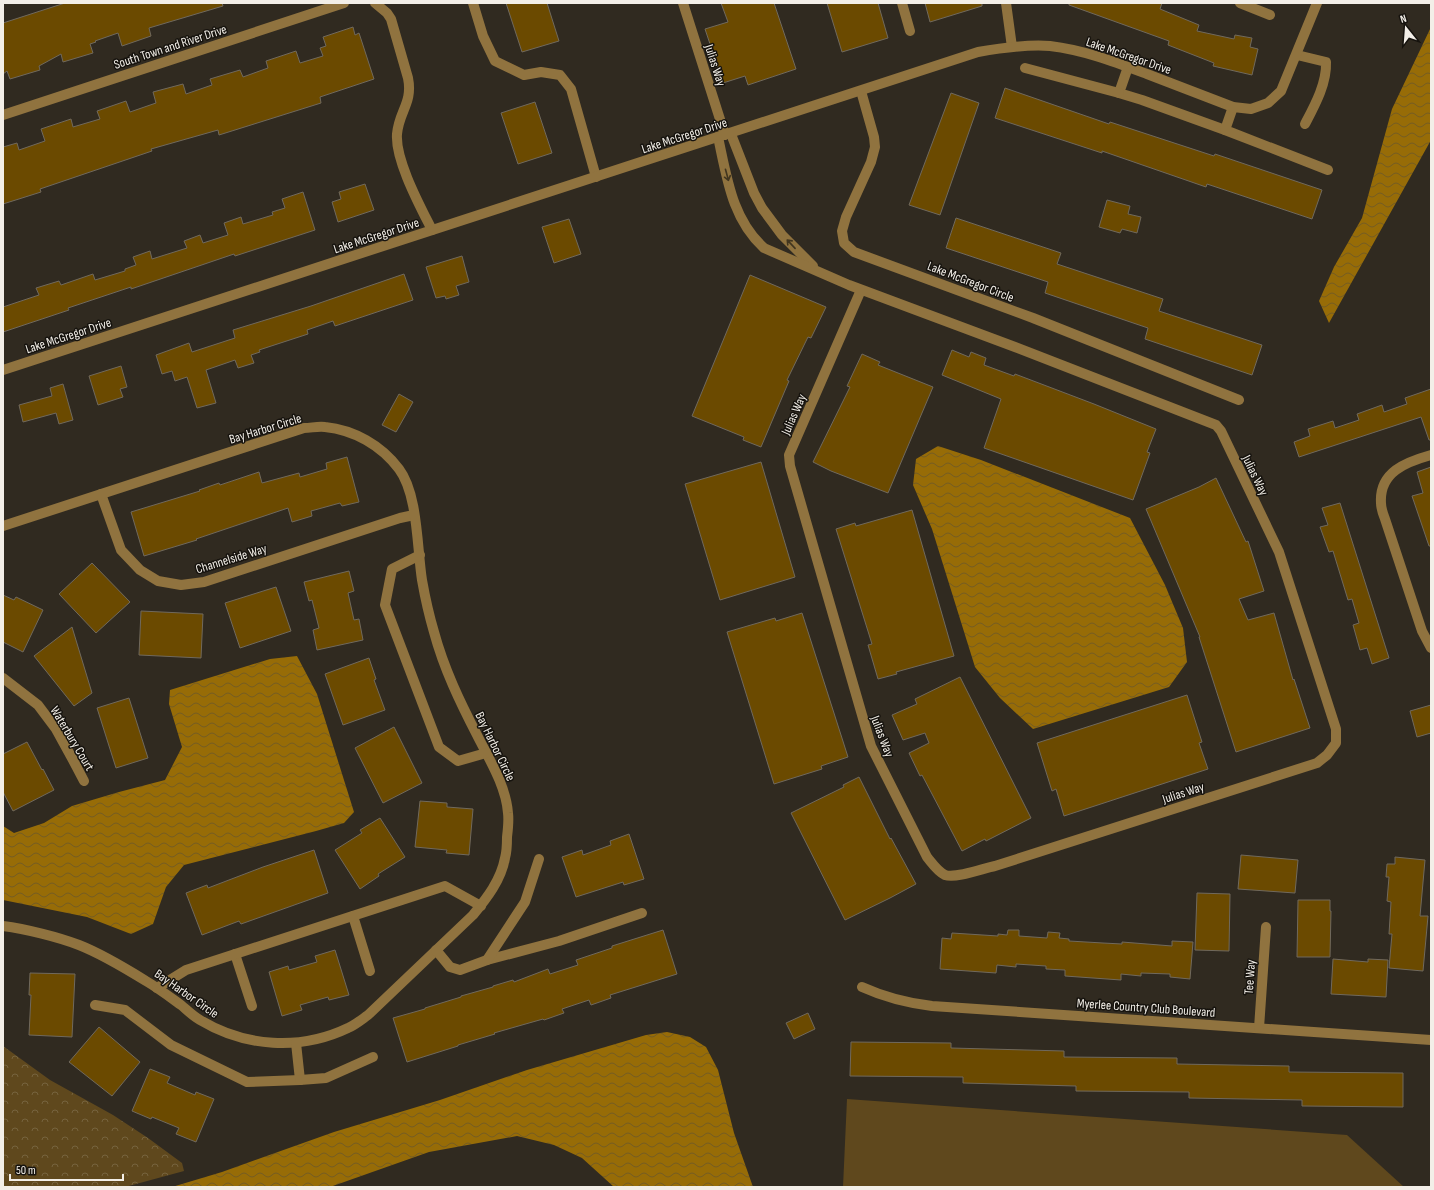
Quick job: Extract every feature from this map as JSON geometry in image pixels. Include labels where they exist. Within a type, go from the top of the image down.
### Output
[{"type":"street","name":"South Town and River Drive","points":[[3,114],[344,3]]},
{"type":"street","points":[[375,3],[387,12],[391,19],[408,78],[410,87],[409,96],[399,123],[397,141],[398,149],[414,192],[432,230]]},
{"type":"street","points":[[473,3],[484,36],[495,61],[524,75],[541,72],[560,75],[572,89],[596,177]]},
{"type":"street","name":"Julias Way","points":[[683,3],[725,135],[754,193],[762,208],[782,235],[819,271]]},
{"type":"street","points":[[902,3],[910,31]]},
{"type":"street","points":[[1006,3],[1012,47]]},
{"type":"street","points":[[1240,3],[1270,15]]},
{"type":"street","name":"Lake McGregor Drive","points":[[3,370],[861,91],[960,57],[996,49],[1048,46],[1066,48],[1101,57],[1233,107],[1251,109],[1268,103],[1281,91],[1317,3]]},
{"type":"street","points":[[1297,55],[1326,62],[1327,69],[1318,96],[1305,124]]},
{"type":"street","points":[[1119,93],[1128,67]]},
{"type":"street","points":[[1025,68],[1142,100],[1328,170]]},
{"type":"street","name":"Lake McGregor Circle","points":[[861,91],[874,137],[875,147],[871,162],[846,218],[842,231],[844,243],[854,252],[1033,318],[1239,400]]},
{"type":"street","points":[[1225,130],[1233,107]]},
{"type":"street","name":"Julias Way","points":[[725,135],[734,200],[740,216],[748,230],[764,248],[861,290],[1023,350],[1216,425],[1221,431],[1279,552],[1336,729],[1336,743],[1327,755],[1317,763],[995,866],[953,876],[945,875],[933,865],[927,857],[871,746],[790,466],[789,455],[861,290]]},
{"type":"street","name":"Bay Harbor Circle","points":[[3,526],[304,428],[323,427],[341,430],[360,436],[377,446],[390,458],[406,480],[411,496],[422,579],[434,633],[453,686],[486,753],[504,794],[508,813],[505,858],[499,878],[481,906],[368,1015],[348,1028],[322,1038],[273,1044],[247,1040],[221,1032],[198,1020],[156,988],[110,960],[79,945],[44,935],[3,926]]},
{"type":"street","points":[[1431,455],[1407,463],[1392,472],[1383,485],[1381,503],[1422,631],[1431,648]]},
{"type":"street","name":"Channelside Way","points":[[100,494],[121,550],[140,570],[158,581],[181,585],[204,582],[400,518],[414,515]]},
{"type":"street","points":[[420,555],[392,569],[385,605],[439,747],[458,760],[486,753]]},
{"type":"street","name":"Waterbury Court","points":[[3,678],[38,705],[56,729],[84,781]]},
{"type":"street","points":[[488,960],[525,902],[539,858]]},
{"type":"street","points":[[156,988],[186,970],[445,886],[481,906]]},
{"type":"street","points":[[436,950],[450,967],[460,970],[488,960],[559,941],[642,913]]},
{"type":"street","points":[[353,916],[370,971]]},
{"type":"street","name":"Tee Way","points":[[1259,1028],[1266,927]]},
{"type":"street","points":[[235,954],[252,1006]]},
{"type":"street","name":"Myerlee Country Club Boulevard","points":[[862,987],[881,995],[916,1004],[932,1006],[1431,1040]]},
{"type":"street","points":[[95,1005],[125,1010],[171,1045],[247,1082],[326,1078],[373,1057]]},
{"type":"street","points":[[296,1042],[300,1080]]},
{"type":"green space","points":[[3,1046],[50,1080],[113,1115],[148,1138],[182,1163],[184,1171],[125,1187],[3,1187]]},
{"type":"green space","points":[[847,1099],[1347,1135],[1404,1187],[843,1187]]},
{"type":"water","points":[[1431,27],[1431,140],[1329,323],[1319,301],[1334,267],[1362,218],[1392,109]]},
{"type":"water","points":[[938,446],[981,460],[1130,518],[1165,585],[1183,628],[1187,662],[1169,687],[1033,729],[1000,698],[975,667],[932,529],[913,485],[916,459]]},
{"type":"water","points":[[297,656],[317,694],[354,812],[344,823],[184,865],[166,887],[153,924],[131,934],[87,917],[3,900],[3,826],[14,833],[44,823],[72,806],[165,780],[182,747],[169,704],[170,690],[270,659]]},
{"type":"water","points":[[667,1032],[690,1037],[706,1047],[718,1070],[734,1133],[753,1187],[614,1187],[582,1158],[554,1145],[517,1136],[429,1152],[330,1187],[172,1187],[222,1172],[334,1132],[440,1100],[527,1070],[646,1035]]},
{"type":"building","points":[[65,3],[222,3],[223,6],[149,28],[151,36],[122,46],[118,33],[90,44],[93,53],[63,62],[61,54],[39,66],[40,70],[10,79],[7,71],[3,74],[3,23]]},
{"type":"building","points":[[506,3],[547,3],[559,41],[522,52]]},
{"type":"building","points":[[721,3],[774,3],[796,69],[748,85],[745,76],[723,83],[705,29],[728,22]]},
{"type":"building","points":[[827,3],[878,3],[888,38],[842,52]]},
{"type":"building","points":[[925,3],[982,3],[982,6],[930,22]]},
{"type":"building","points":[[1069,3],[1162,3],[1160,9],[1199,25],[1197,31],[1234,39],[1235,35],[1252,38],[1250,47],[1258,49],[1252,75],[1213,66],[1214,63],[1168,45],[1169,41],[1069,5]]},
{"type":"building","points":[[353,27],[355,35],[359,33],[374,79],[320,97],[321,103],[219,135],[218,130],[151,149],[152,151],[40,189],[41,192],[3,204],[3,147],[17,143],[19,150],[45,141],[41,129],[71,119],[73,127],[100,119],[97,111],[126,101],[130,112],[156,103],[153,92],[183,84],[186,94],[212,85],[210,79],[240,70],[243,77],[268,68],[266,61],[296,51],[300,63],[323,56],[320,48],[326,46],[323,37]]},
{"type":"building","points":[[1005,88],[1109,124],[1110,122],[1214,156],[1215,154],[1322,190],[1312,219],[1207,184],[1206,187],[1102,151],[1102,153],[995,118]]},
{"type":"building","points":[[951,93],[979,103],[940,215],[909,205]]},
{"type":"building","points":[[535,102],[552,153],[518,164],[501,113]]},
{"type":"building","points":[[365,184],[374,210],[338,222],[332,202],[341,199],[339,192]]},
{"type":"building","points":[[303,192],[315,230],[235,256],[234,254],[131,289],[131,287],[3,332],[3,307],[39,295],[36,288],[59,281],[61,285],[93,274],[95,280],[125,271],[125,269],[136,265],[133,257],[150,251],[152,259],[187,248],[184,241],[200,235],[203,243],[228,235],[224,223],[241,217],[243,224],[273,215],[272,212],[285,208],[282,199]]},
{"type":"building","points":[[1107,200],[1130,206],[1128,214],[1141,217],[1137,233],[1122,229],[1120,233],[1099,227]]},
{"type":"building","points":[[956,218],[1061,253],[1057,264],[1163,299],[1159,311],[1262,345],[1252,375],[1145,339],[1148,328],[1045,293],[1048,282],[946,248]]},
{"type":"building","points":[[569,219],[581,254],[554,263],[542,227]]},
{"type":"building","points":[[462,256],[469,282],[456,286],[459,295],[446,299],[445,296],[436,298],[426,267]]},
{"type":"building","points":[[404,274],[413,300],[335,326],[333,321],[307,330],[308,334],[259,350],[260,352],[251,355],[254,363],[238,368],[235,360],[206,370],[216,403],[197,408],[187,377],[175,381],[172,371],[162,374],[156,355],[189,343],[192,352],[235,338],[233,330],[311,306]]},
{"type":"building","points":[[750,275],[826,307],[811,338],[808,337],[787,380],[789,381],[761,447],[743,440],[744,437],[692,416]]},
{"type":"building","points":[[952,350],[969,357],[971,352],[986,358],[984,365],[1014,376],[1015,374],[1156,429],[1147,452],[1150,453],[1133,500],[984,448],[1001,399],[942,375]]},
{"type":"building","points":[[862,354],[880,362],[878,365],[933,387],[888,493],[831,471],[813,462],[850,387],[847,386]]},
{"type":"building","points":[[121,366],[127,387],[120,389],[123,397],[98,405],[89,376]]},
{"type":"building","points":[[63,384],[73,420],[59,424],[56,413],[23,422],[19,405],[52,396],[50,388]]},
{"type":"building","points":[[1431,389],[1431,440],[1429,440],[1421,417],[1299,457],[1294,442],[1310,436],[1308,429],[1333,421],[1335,428],[1359,420],[1357,414],[1382,405],[1384,412],[1407,404],[1405,398]]},
{"type":"building","points":[[399,394],[413,402],[396,432],[382,425]]},
{"type":"building","points":[[347,457],[359,502],[342,506],[340,503],[311,511],[312,516],[292,522],[288,508],[196,539],[197,540],[144,556],[131,512],[200,491],[199,490],[219,483],[220,485],[259,472],[262,483],[299,473],[300,477],[327,469],[326,463]]},
{"type":"building","points":[[761,462],[795,577],[720,600],[685,484]]},
{"type":"building","points":[[1431,467],[1431,546],[1429,546],[1412,496],[1423,493],[1417,472]]},
{"type":"building","points":[[1216,478],[1246,542],[1248,541],[1264,591],[1239,599],[1248,620],[1274,613],[1293,680],[1294,679],[1310,728],[1236,752],[1200,637],[1146,509],[1199,487]]},
{"type":"building","points":[[1340,503],[1389,658],[1372,664],[1367,648],[1360,650],[1353,625],[1359,623],[1352,599],[1348,600],[1333,551],[1329,552],[1320,527],[1328,525],[1322,508]]},
{"type":"building","points":[[912,510],[954,656],[896,672],[897,674],[878,679],[868,645],[872,644],[836,529],[855,523],[856,526]]},
{"type":"building","points":[[92,563],[130,602],[96,633],[59,594]]},
{"type":"building","points":[[349,571],[354,591],[348,593],[354,620],[359,619],[363,640],[317,650],[313,630],[319,628],[312,600],[309,601],[304,582]]},
{"type":"building","points":[[276,587],[291,631],[240,648],[225,603]]},
{"type":"building","points":[[3,595],[14,600],[16,597],[43,610],[23,652],[3,642]]},
{"type":"building","points":[[141,611],[203,614],[201,658],[139,655]]},
{"type":"building","points":[[802,613],[848,757],[821,766],[822,769],[774,784],[727,632],[775,618],[776,621]]},
{"type":"building","points":[[72,627],[92,693],[74,706],[34,656]]},
{"type":"building","points":[[369,658],[376,679],[374,680],[385,710],[343,725],[325,674]]},
{"type":"building","points":[[960,677],[1031,818],[986,841],[985,839],[962,851],[922,775],[920,776],[909,753],[929,743],[925,733],[903,740],[892,715],[917,704],[915,699]]},
{"type":"building","points":[[1187,695],[1202,742],[1199,743],[1208,769],[1064,816],[1056,789],[1052,791],[1037,743]]},
{"type":"building","points":[[129,698],[148,758],[116,768],[97,708]]},
{"type":"building","points":[[1431,705],[1431,733],[1417,737],[1410,711]]},
{"type":"building","points":[[394,727],[422,783],[383,803],[355,748]]},
{"type":"building","points":[[27,742],[54,790],[13,811],[3,792],[3,754]]},
{"type":"building","points":[[859,777],[890,839],[891,838],[916,884],[845,920],[791,813],[844,787],[843,785]]},
{"type":"building","points":[[420,801],[447,803],[447,807],[473,809],[469,855],[446,853],[447,850],[415,847]]},
{"type":"building","points":[[380,818],[405,857],[378,874],[379,876],[360,889],[335,850],[362,833],[360,830]]},
{"type":"building","points":[[629,834],[644,879],[624,885],[623,882],[576,897],[562,857],[582,850],[583,855],[611,845],[610,841]]},
{"type":"building","points":[[314,850],[328,893],[241,924],[239,921],[202,935],[186,893],[207,885],[208,888],[263,867]]},
{"type":"building","points":[[1241,855],[1298,860],[1295,893],[1238,889]]},
{"type":"building","points":[[1395,857],[1425,860],[1420,916],[1428,916],[1423,971],[1389,968],[1392,934],[1389,934],[1391,902],[1387,901],[1389,877],[1386,877],[1387,864],[1395,864]]},
{"type":"building","points":[[1197,893],[1230,894],[1229,951],[1195,950]]},
{"type":"building","points":[[1298,900],[1330,900],[1330,957],[1297,957]]},
{"type":"building","points":[[663,930],[677,974],[610,995],[611,998],[591,1005],[589,1000],[562,1009],[564,1013],[544,1020],[543,1019],[494,1033],[495,1034],[407,1062],[393,1018],[513,980],[514,982],[548,969],[550,974],[578,965],[576,960],[612,948],[612,946]]},
{"type":"building","points":[[1008,930],[1019,930],[1019,936],[1047,938],[1048,932],[1060,933],[1059,938],[1069,939],[1069,941],[1122,944],[1122,942],[1172,946],[1172,941],[1193,942],[1190,979],[1170,977],[1170,974],[1141,973],[1141,976],[1121,974],[1121,980],[1065,976],[1065,970],[1046,969],[1046,966],[1016,964],[1016,967],[997,965],[996,973],[940,969],[942,938],[951,939],[952,933],[998,936],[998,934],[1007,935]]},
{"type":"building","points":[[335,950],[349,995],[329,1000],[328,997],[300,1005],[302,1010],[282,1016],[269,972],[288,966],[289,970],[317,962],[315,956]]},
{"type":"building","points":[[1333,959],[1368,962],[1368,959],[1388,960],[1386,997],[1331,994]]},
{"type":"building","points":[[30,973],[75,974],[72,1037],[29,1035],[31,995],[29,995]]},
{"type":"building","points":[[808,1013],[815,1029],[794,1039],[786,1023]]},
{"type":"building","points":[[99,1027],[140,1062],[112,1096],[69,1062]]},
{"type":"building","points":[[851,1042],[951,1043],[951,1048],[1064,1051],[1064,1057],[1177,1058],[1177,1064],[1289,1066],[1289,1072],[1403,1073],[1403,1107],[1302,1106],[1302,1100],[1189,1098],[1189,1092],[1076,1091],[1076,1086],[963,1083],[963,1077],[850,1076]]},
{"type":"building","points":[[150,1069],[170,1077],[167,1083],[195,1095],[196,1092],[214,1099],[196,1142],[176,1134],[179,1128],[132,1111]]}]
